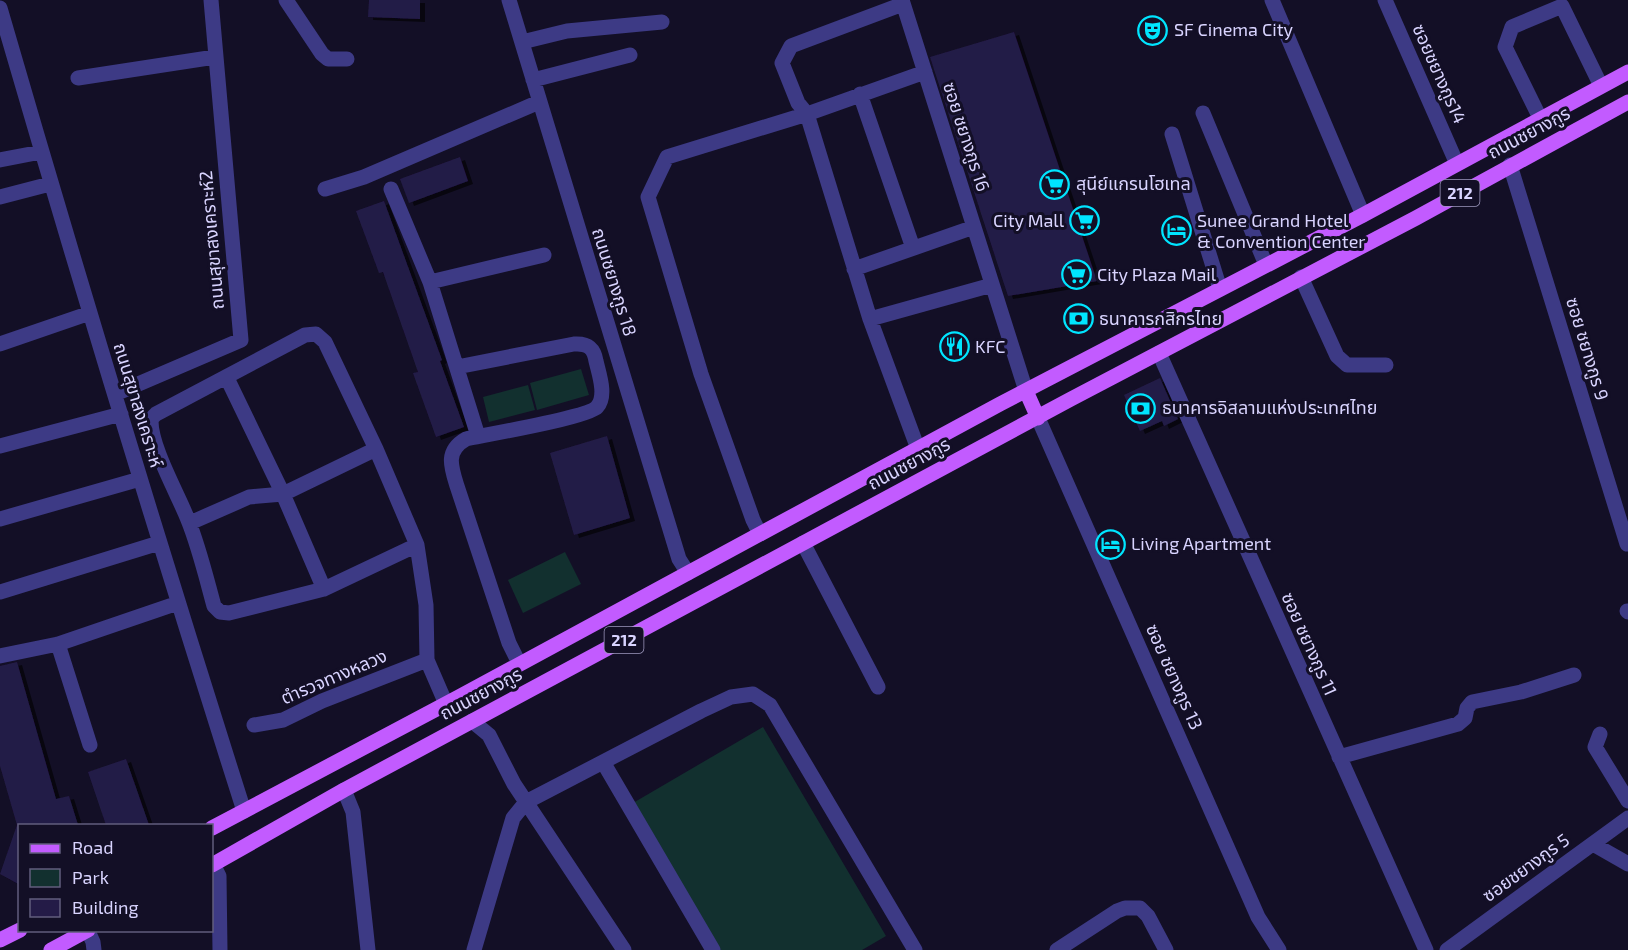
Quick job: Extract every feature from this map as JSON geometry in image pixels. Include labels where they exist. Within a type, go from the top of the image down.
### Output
[{"type":"main road","name":"ถนนชยางกูร","points":[[213,827],[1026,391],[1363,215],[1628,72]]},
{"type":"main road","name":"ถนนชยางกูร","points":[[213,863],[472,721],[1301,277],[1416,218],[1628,102]]},
{"type":"main road","points":[[1026,391],[1038,418]]},
{"type":"main road","points":[[452,700],[472,721]]},
{"type":"main road","points":[[0,940],[18,931]]},
{"type":"main road","points":[[51,950],[86,932]]},
{"type":"street","name":"ถนนสุขาสงเคราะห์2","points":[[116,394],[241,340],[211,0]]},
{"type":"street","points":[[286,0],[322,54],[328,59],[347,59]]},
{"type":"street","name":"ถนนชยางกูร 18","points":[[509,0],[679,559],[688,573]]},
{"type":"street","points":[[1272,0],[1363,215]]},
{"type":"street","name":"ซอยชยางกูร14","points":[[1384,0],[1457,164]]},
{"type":"street","points":[[903,2],[791,46],[782,63],[798,103],[807,114],[870,319],[918,449]]},
{"type":"street","name":"ซอย ชยางกูร 16","points":[[903,2],[1026,391]]},
{"type":"street","points":[[1540,118],[1505,47],[1512,27],[1562,6],[1601,86]]},
{"type":"street","name":"ถนนสุขาสงเคราะห์","points":[[0,8],[7,60],[41,152],[116,394],[159,543],[244,811]]},
{"type":"street","points":[[522,42],[567,30],[662,22]]},
{"type":"street","points":[[532,80],[630,55]]},
{"type":"street","points":[[78,78],[215,57]]},
{"type":"street","points":[[760,534],[700,374],[648,198],[667,158],[807,114],[925,72]]},
{"type":"street","points":[[860,94],[913,248]]},
{"type":"street","points":[[325,189],[364,177],[539,102]]},
{"type":"street","points":[[1203,112],[1266,265]]},
{"type":"street","points":[[1172,134],[1220,289]]},
{"type":"street","points":[[0,160],[41,152]]},
{"type":"street","name":"ซอย ชยางกูร 9","points":[[1510,165],[1627,544]]},
{"type":"street","points":[[0,197],[50,184]]},
{"type":"street","points":[[391,189],[430,282],[478,436]]},
{"type":"street","points":[[854,269],[974,227]]},
{"type":"street","points":[[430,282],[544,255]]},
{"type":"street","points":[[1301,277],[1337,356],[1347,365],[1386,365]]},
{"type":"street","points":[[870,319],[992,285]]},
{"type":"street","points":[[0,344],[90,313]]},
{"type":"street","points":[[417,545],[324,589],[229,613],[220,612],[214,606],[190,523],[156,443],[151,428],[151,419],[156,414],[305,335],[316,334],[325,342],[376,449],[417,545],[426,605],[427,660],[452,700]]},
{"type":"street","points":[[457,367],[584,343],[595,355],[602,394],[598,406],[590,412],[466,439],[456,445],[452,454],[451,467],[509,643],[519,663]]},
{"type":"street","name":"ซอย ชยางกูร 11","points":[[1159,353],[1426,950]]},
{"type":"street","points":[[227,378],[284,494],[324,589]]},
{"type":"street","points":[[0,446],[121,414]]},
{"type":"street","name":"ซอย ชยางกูร 13","points":[[1038,418],[1258,917],[1279,950]]},
{"type":"street","points":[[190,523],[249,497],[284,494],[376,449]]},
{"type":"street","points":[[0,519],[140,480]]},
{"type":"street","points":[[0,592],[159,543]]},
{"type":"street","points":[[803,543],[878,687]]},
{"type":"street","points":[[0,656],[58,644],[178,603]]},
{"type":"street","points":[[58,644],[90,745]]},
{"type":"street","name":"ตำรวจทางหลวง","points":[[254,724],[283,720],[322,701],[427,660]]},
{"type":"street","points":[[1339,758],[1458,724],[1465,718],[1468,705],[1472,702],[1521,692],[1575,675]]},
{"type":"street","points":[[474,950],[513,818],[526,802],[701,711],[731,697],[753,694],[770,705],[915,950]]},
{"type":"street","points":[[472,721],[489,735],[514,784],[624,950]]},
{"type":"street","points":[[1600,734],[1595,747],[1628,801]]},
{"type":"street","points":[[603,762],[713,950]]},
{"type":"street","points":[[344,790],[353,812],[368,950]]},
{"type":"street","name":"ซอยชยางกูร 5","points":[[1448,950],[1628,818]]},
{"type":"street","points":[[1593,844],[1628,864]]},
{"type":"street","points":[[213,866],[219,876],[220,950]]},
{"type":"street","points":[[1057,950],[1117,911],[1132,907],[1140,908],[1148,916],[1167,950]]},
{"type":"street","points":[[88,932],[94,950]]},
{"type":"green space","points":[[581,369],[589,395],[537,410],[530,383]]},
{"type":"green space","points":[[528,385],[535,410],[489,422],[483,397]]},
{"type":"green space","points":[[565,552],[581,584],[523,613],[508,580]]},
{"type":"green space","points":[[763,727],[886,936],[862,950],[718,950],[633,803]]},
{"type":"building","points":[[369,0],[420,0],[420,19],[368,17]]},
{"type":"building","points":[[1014,32],[1097,281],[1008,296],[930,57]]},
{"type":"building","points":[[460,157],[468,181],[409,203],[400,179]]},
{"type":"building","points":[[384,201],[464,427],[436,437],[413,373],[418,372],[383,272],[379,273],[356,211]]},
{"type":"building","points":[[1160,378],[1178,419],[1164,426],[1162,421],[1140,431],[1124,395]]},
{"type":"building","points":[[607,436],[630,518],[574,535],[550,453]]},
{"type":"building","points":[[17,662],[56,799],[69,796],[78,824],[18,824],[18,884],[0,874],[17,825],[0,766],[0,666]]},
{"type":"building","points":[[126,759],[149,824],[106,824],[88,772]]},
{"type":"place","name":"SF Cinema City","points":[[1153,30]]},
{"type":"place","name":"สุนีย์แกรนโฮเทล","points":[[1055,184]]},
{"type":"place","name":"City Mall","points":[[1085,221]]},
{"type":"place","name":"Sunee Grand Hotel & Convention Center","points":[[1176,231]]},
{"type":"place","name":"City Plaza Mail","points":[[1076,275]]},
{"type":"place","name":"ธนาคารกสิกรไทย","points":[[1078,319]]},
{"type":"place","name":"KFC","points":[[954,347]]},
{"type":"place","name":"ธนาคารอิสลามแห่งประเทศไทย","points":[[1141,408]]},
{"type":"place","name":"Living Apartment","points":[[1110,544]]}]
